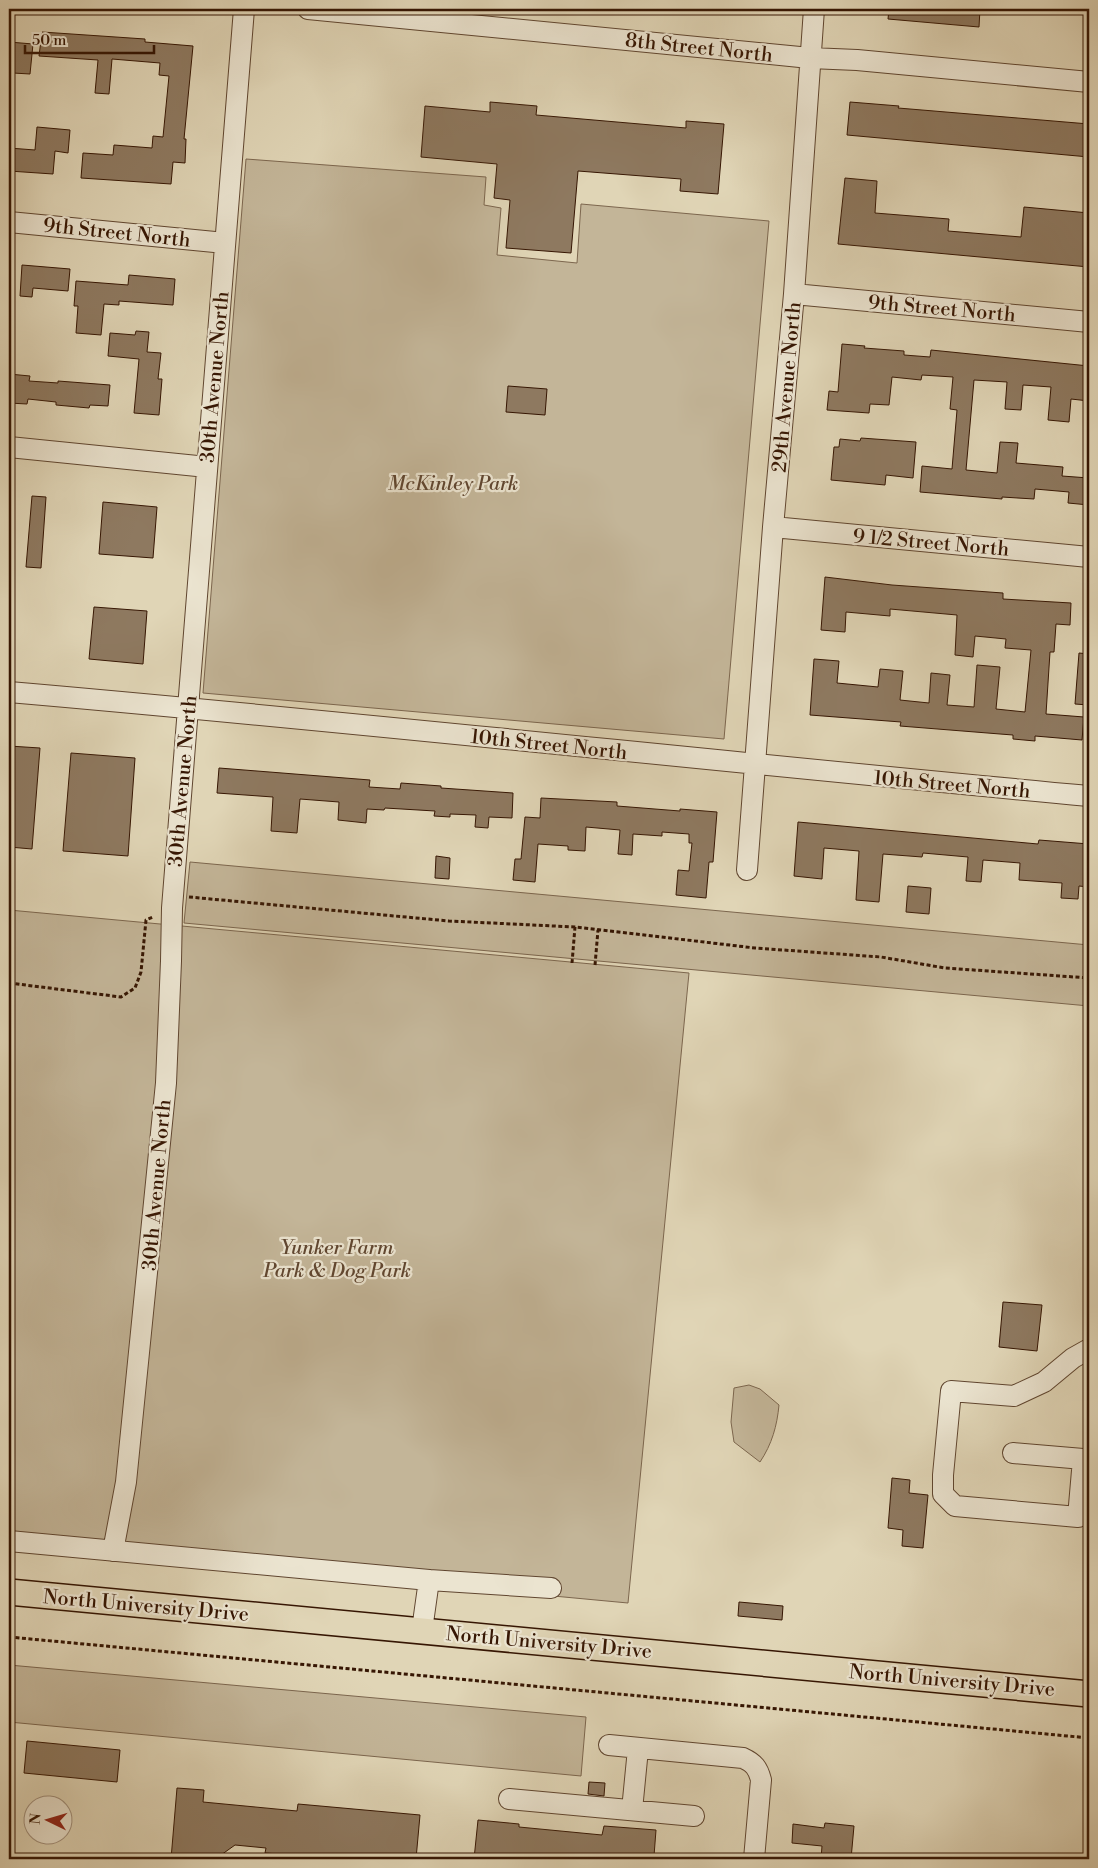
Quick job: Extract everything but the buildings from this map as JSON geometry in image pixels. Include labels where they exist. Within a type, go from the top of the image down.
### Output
[{"type":"main road","name":"North University Drive","points":[[9,1592],[1089,1694]]},
{"type":"street","name":"30th Avenue North","points":[[113,1551],[126,1482],[165,1092],[172,908],[244,9]]},
{"type":"street","name":"8th Street North","points":[[322,9],[810,58],[857,60],[1089,82]]},
{"type":"street","name":"29th Avenue North","points":[[747,870],[773,527],[794,294],[814,9]]},
{"type":"street","name":"9th Street North","points":[[9,222],[225,243]]},
{"type":"street","name":"9th Street North","points":[[794,294],[1089,322]]},
{"type":"street","points":[[9,447],[207,467]]},
{"type":"street","name":"9 1/2 Street North","points":[[773,527],[1089,557]]},
{"type":"street","name":"10th Street North","points":[[9,692],[1089,796]]},
{"type":"street","points":[[1013,1453],[1083,1459],[1078,1517],[956,1506],[944,1494],[943,1475],[950,1391],[1014,1396],[1044,1382],[1074,1358],[1089,1349]]},
{"type":"street","points":[[9,1541],[429,1580],[551,1588]]},
{"type":"street","points":[[422,1630],[429,1580]]},
{"type":"street","points":[[608,1745],[743,1758],[752,1763],[759,1771],[761,1780],[754,1859]]},
{"type":"street","points":[[632,1810],[638,1749]]},
{"type":"street","points":[[509,1799],[694,1816]]},
{"type":"path","points":[[9,984],[121,997],[136,988],[141,972],[146,920],[172,908],[187,897],[449,921],[575,927],[755,948],[881,957],[944,968],[1089,978]]},
{"type":"path","points":[[572,963],[575,927]]},
{"type":"path","points":[[595,965],[598,930]]},
{"type":"path","points":[[9,1637],[1089,1738]]},
{"type":"green space","name":"McKinley Park","points":[[246,159],[486,177],[484,205],[501,208],[497,255],[577,263],[581,204],[769,221],[724,739],[203,693]]},
{"type":"green space","points":[[190,862],[1089,945],[1089,1006],[184,923]]},
{"type":"green space","name":"Yunker Farm Park & Dog Park","points":[[9,910],[689,973],[628,1603],[9,1545]]},
{"type":"green space","points":[[749,1385],[760,1389],[779,1405],[773,1435],[760,1462],[734,1442],[731,1422],[734,1388]]},
{"type":"green space","points":[[9,1665],[586,1717],[581,1776],[9,1722]]}]
